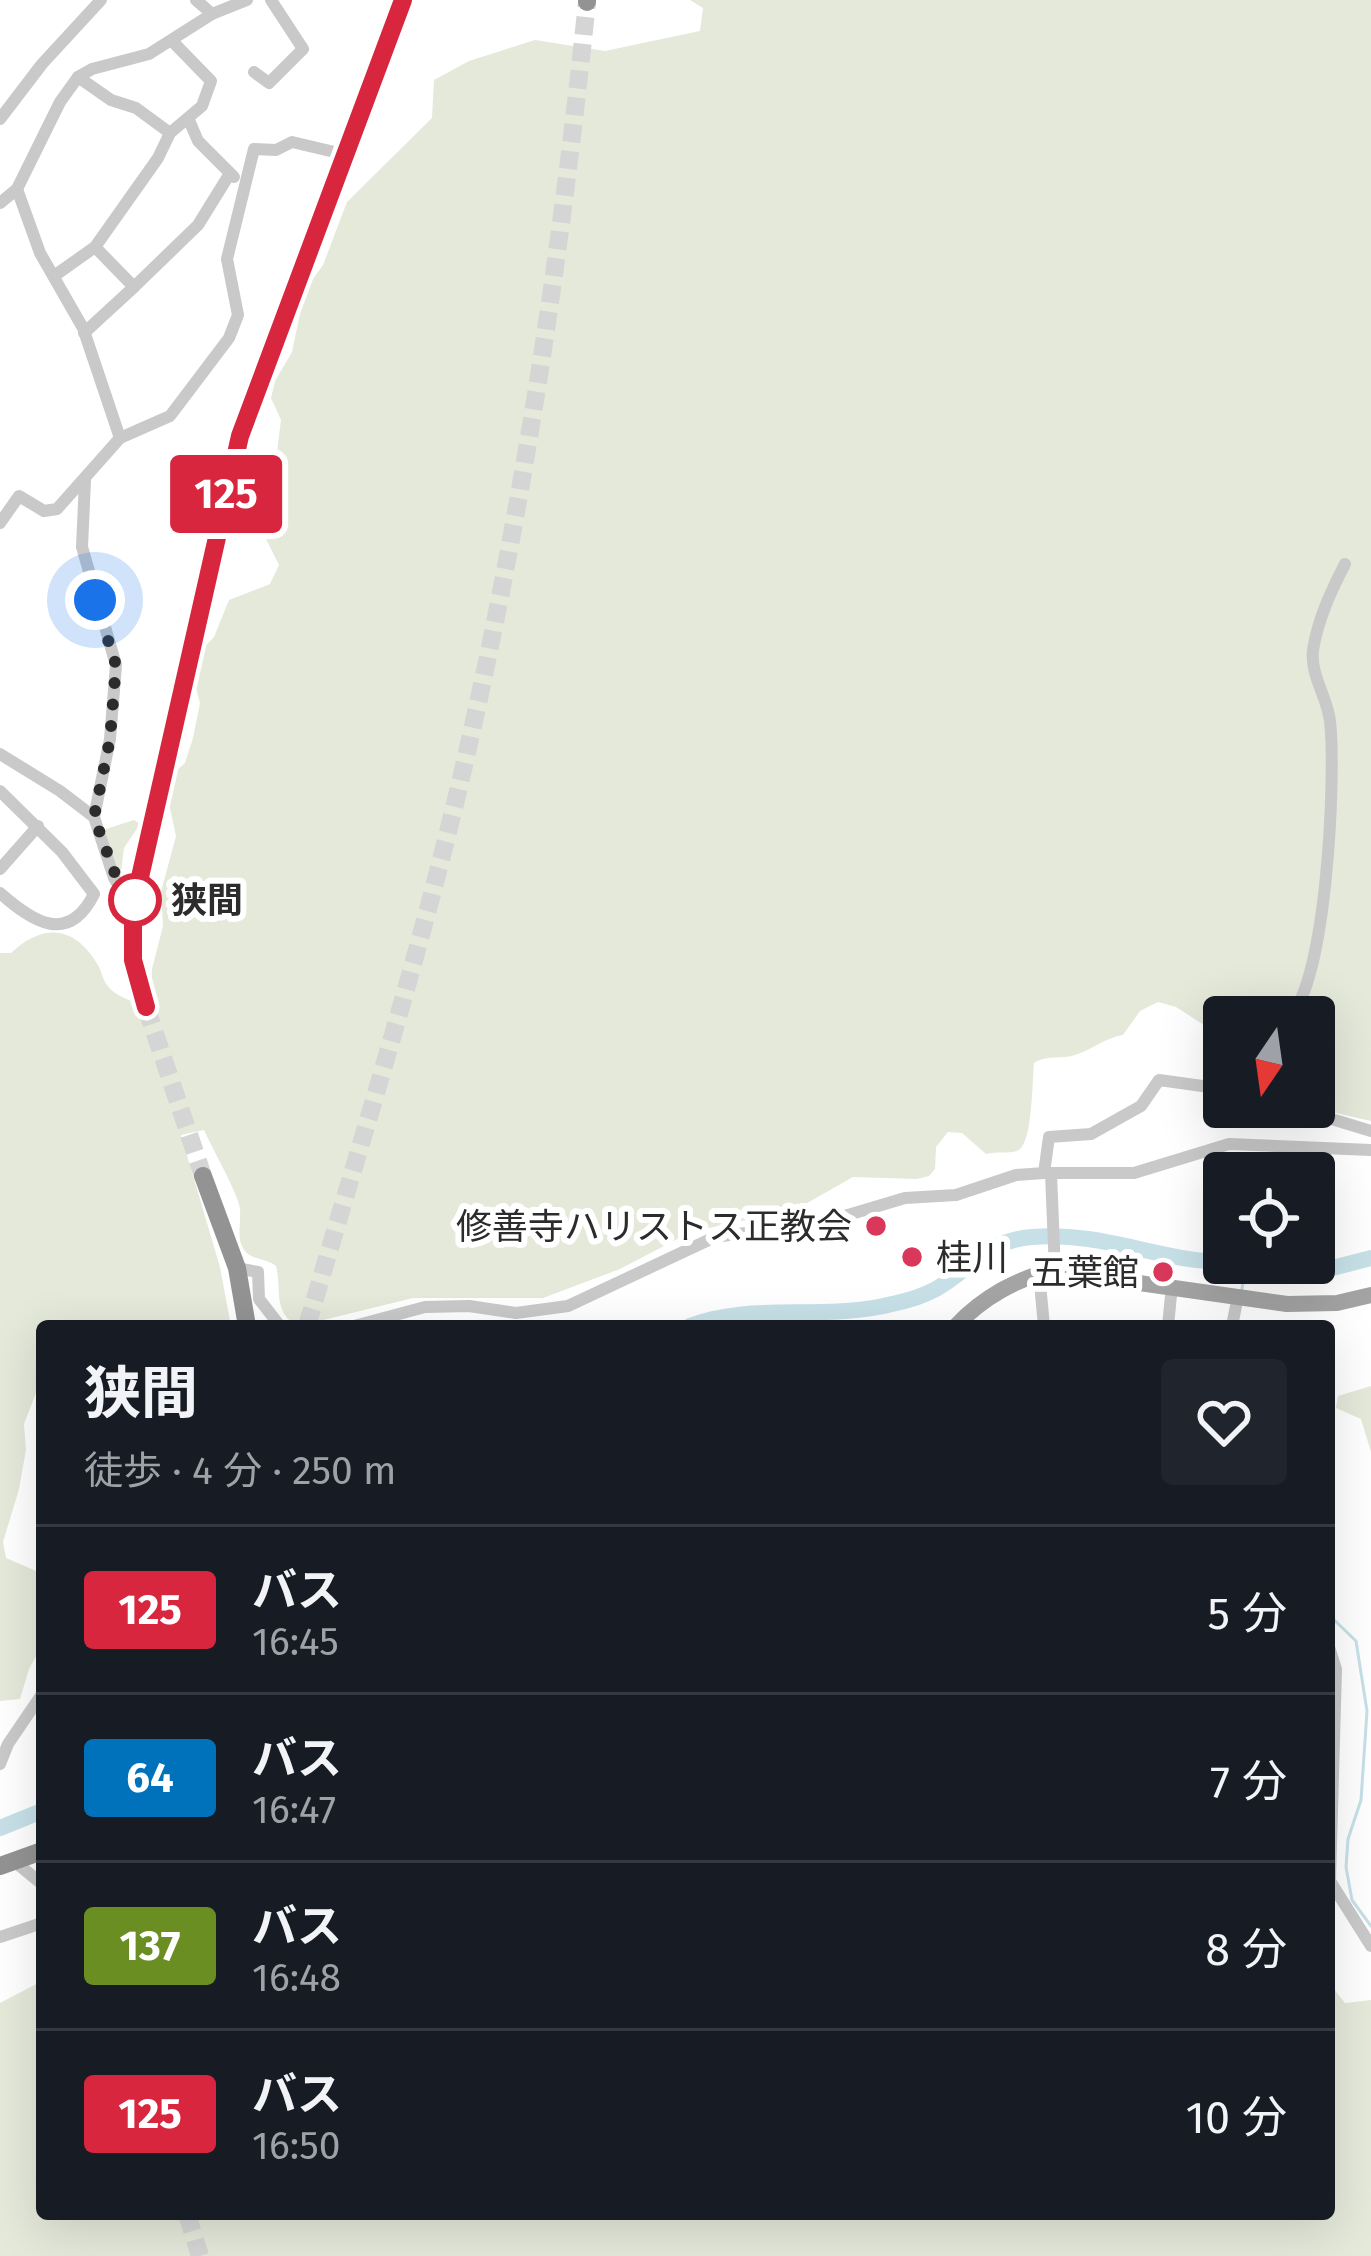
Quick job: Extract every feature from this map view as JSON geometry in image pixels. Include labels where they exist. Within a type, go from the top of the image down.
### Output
[{"type":"highway","points":[[146,1007],[133,960],[133,908],[240,436],[403,0]]},
{"type":"highway","points":[[203,1176],[237,1268],[246,1320]]},
{"type":"highway","points":[[7,1863],[36,1852]]},
{"type":"main road","points":[[963,1320],[983,1303],[1050,1266],[1314,1305],[1371,1295]]},
{"type":"street","points":[[0,118],[101,0]]},
{"type":"street","points":[[196,0],[212,14]]},
{"type":"street","points":[[0,203],[17,189],[60,102],[78,77],[149,55],[212,14],[247,0]]},
{"type":"street","points":[[254,72],[269,83],[303,49],[271,0]]},
{"type":"street","points":[[54,276],[95,247],[158,158],[170,133],[202,106],[211,81],[173,42]]},
{"type":"street","points":[[78,77],[112,100],[136,108],[170,133]]},
{"type":"street","points":[[189,120],[197,141],[229,175],[247,182]]},
{"type":"street","points":[[0,521],[19,496],[44,511],[54,511],[120,438],[165,420],[229,338],[238,315],[226,265],[257,148],[276,149],[292,142],[344,154]]},
{"type":"street","points":[[84,332],[198,225],[229,175]]},
{"type":"street","points":[[17,189],[40,253],[84,332],[120,438]]},
{"type":"street","points":[[95,247],[134,286]]},
{"type":"street","points":[[85,481],[82,547],[116,665],[110,739],[94,817],[114,878],[133,908]]},
{"type":"street","points":[[1304,996],[1328,846],[1330,720],[1312,654],[1330,592],[1345,564]]},
{"type":"street","points":[[0,754],[94,817]]},
{"type":"street","points":[[0,892],[38,923],[51,926],[71,920],[94,897],[82,876],[1,790],[21,769]]},
{"type":"street","points":[[0,869],[38,826]]},
{"type":"street","points":[[1045,1320],[1053,1214],[1047,1173],[1049,1137],[1086,1137],[1141,1106],[1159,1080],[1203,1086]]},
{"type":"street","points":[[1335,1120],[1371,1131]]},
{"type":"street","points":[[376,1320],[425,1307],[516,1312],[568,1306],[697,1244],[735,1232],[821,1223],[905,1198],[956,1195],[1016,1175],[1134,1173],[1228,1144],[1371,1150]]},
{"type":"street","points":[[237,1268],[258,1271],[259,1299],[275,1320]]},
{"type":"street","points":[[1169,1320],[1172,1285]]},
{"type":"street","points":[[1233,1320],[1238,1296]]},
{"type":"street","points":[[1335,1666],[1335,1704]]},
{"type":"street","points":[[0,1764],[36,1704]]},
{"type":"street","points":[[7,1863],[36,1880]]},
{"type":"street","points":[[1335,1888],[1371,1946]]},
{"type":"street","points":[[0,1936],[36,1925]]},
{"type":"shaded area","points":[[690,0],[1371,0],[1371,1121],[1335,1113],[1335,996],[1203,996],[1203,1024],[1158,1002],[1140,1011],[1123,1035],[1075,1055],[1034,1063],[1029,1126],[1017,1151],[986,1154],[962,1133],[948,1132],[936,1147],[935,1169],[929,1176],[853,1177],[779,1219],[738,1221],[689,1233],[620,1269],[543,1298],[413,1298],[323,1320],[290,1320],[285,1315],[276,1266],[243,1248],[238,1201],[204,1130],[181,1135],[220,1267],[230,1320],[36,1320],[36,1393],[24,1424],[26,1450],[3,1542],[6,1558],[36,1571],[36,1656],[20,1699],[0,1701],[0,953],[11,953],[47,933],[70,936],[90,953],[111,990],[151,1006],[152,969],[163,926],[161,892],[176,836],[166,790],[185,763],[193,738],[204,647],[214,637],[229,600],[270,584],[279,565],[259,525],[273,484],[281,420],[271,398],[275,381],[292,352],[305,290],[323,265],[347,202],[432,118],[434,80],[469,61],[535,40],[605,51],[700,31],[703,8]]},
{"type":"shaded area","points":[[134,820],[140,824],[124,848],[120,880],[104,834],[106,829]]},
{"type":"shaded area","points":[[1371,1386],[1371,1452],[1361,1419],[1336,1408],[1338,1396]]},
{"type":"shaded area","points":[[36,1984],[36,2220],[1335,2220],[1335,1990],[1345,2003],[1371,2000],[1371,2256],[0,2256],[0,2003]]},
{"type":"waterway","points":[[710,1320],[867,1309],[903,1301],[936,1289],[1003,1244],[1032,1237],[1083,1238],[1203,1260]]},
{"type":"waterway","points":[[1335,1267],[1371,1258]]},
{"type":"waterway","points":[[1242,1289],[1243,1284]]},
{"type":"waterway","points":[[1335,1621],[1356,1641],[1367,1711],[1361,1800],[1348,1839],[1346,1867],[1352,1900],[1371,1926]]},
{"type":"waterway","points":[[0,1828],[36,1813]]},
{"type":"tunnel","points":[[309,1320],[432,894],[488,656],[539,377],[587,2]]},
{"type":"tunnel","points":[[146,1007],[203,1176]]},
{"type":"tunnel","points":[[189,2220],[200,2256]]},
{"type":"bus line","name":"125","points":[[146,1007],[133,960],[133,908],[232,467],[273,343],[403,0]]},
{"type":"place","name":"狭間","points":[[135,900]]},
{"type":"place","name":"修善寺ハリストス正教会","points":[[876,1226]]},
{"type":"place","name":"桂川","points":[[912,1257]]},
{"type":"place","name":"五葉館","points":[[1163,1272]]},
{"type":"route","points":[[95,600],[116,665],[110,739],[94,817],[114,878],[133,908],[135,900]]}]
